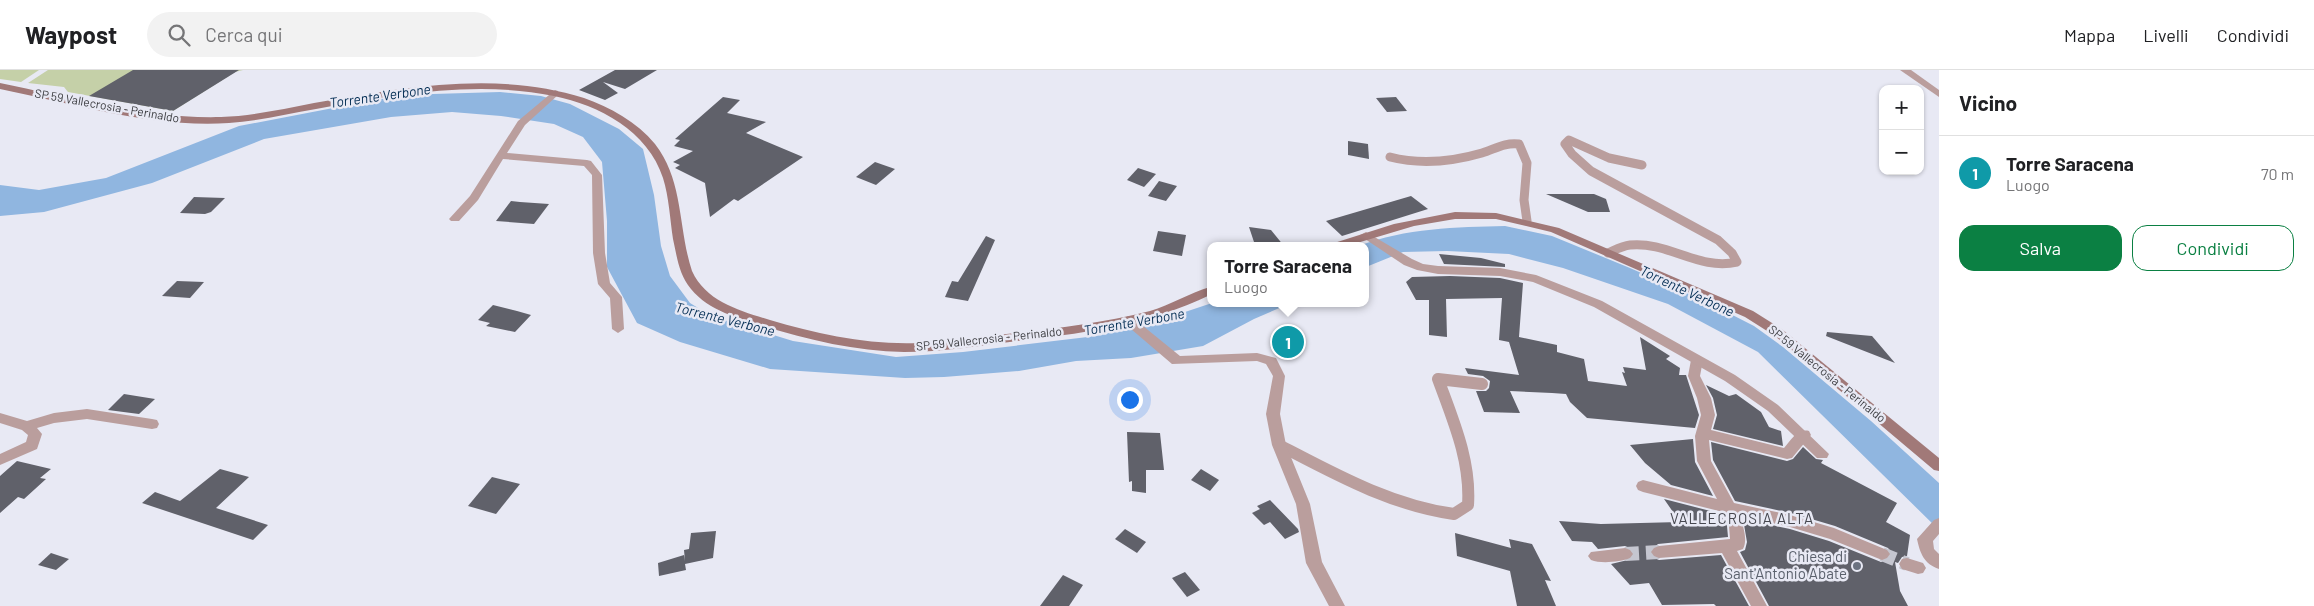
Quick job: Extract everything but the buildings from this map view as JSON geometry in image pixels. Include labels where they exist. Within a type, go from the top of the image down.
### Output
[{"type":"main road","name":"SP 59 Vallecrosia - Perinaldo","points":[[0,86],[157,117],[203,120],[246,118],[385,94],[448,88],[498,86],[553,95],[611,114],[636,129],[651,143],[667,176],[686,271],[697,289],[718,305],[741,315],[799,333],[888,347],[929,347],[1132,323],[1207,292]]},
{"type":"main road","name":"SP 59 Vallecrosia - Perinaldo","points":[[1352,242],[1423,221],[1455,216],[1494,216],[1527,221],[1555,230],[1749,314],[1779,333],[1939,466]]},
{"type":"street","points":[[1905,70],[1939,94]]},
{"type":"street","points":[[455,219],[474,198],[521,123],[553,95]]},
{"type":"street","points":[[500,156],[587,162],[597,175],[599,252],[604,284],[616,297],[618,329]]},
{"type":"street","points":[[1369,238],[1408,262],[1438,270],[1500,272],[1536,279],[1598,304],[1730,378],[1773,408],[1804,435],[1822,454]]},
{"type":"street","points":[[1132,323],[1177,361],[1257,356],[1271,361],[1279,376],[1273,414],[1279,445],[1303,504],[1314,562],[1337,606]]},
{"type":"street","points":[[1659,552],[1738,545],[1736,526],[1729,508],[1704,461],[1704,433],[1708,415],[1704,398],[1694,376],[1697,360]]},
{"type":"street","points":[[27,426],[54,418],[87,414],[152,424]]},
{"type":"street","points":[[0,418],[27,426],[35,434],[32,445],[0,460]]},
{"type":"street","points":[[1704,433],[1786,454],[1804,435]]},
{"type":"street","points":[[1643,486],[1790,521],[1834,534],[1882,554]]},
{"type":"street","points":[[1939,524],[1925,538],[1927,552],[1939,563]]},
{"type":"street","points":[[1726,546],[1759,606]]},
{"type":"street","points":[[1596,556],[1625,554]]},
{"type":"lane","points":[[1608,253],[1631,245],[1659,249],[1727,266],[1737,262],[1732,253],[1718,240],[1585,166],[1570,153],[1565,144],[1570,140],[1609,158],[1642,165]]},
{"type":"lane","points":[[1390,157],[1402,161],[1451,160],[1505,144],[1518,144],[1524,152],[1528,171],[1524,200],[1527,221]]},
{"type":"lane","points":[[1279,445],[1372,490],[1417,506],[1442,513],[1454,514],[1468,505],[1467,469],[1464,452],[1438,379],[1482,384]]},
{"type":"green space","points":[[0,70],[39,70],[21,82],[0,79]]},
{"type":"green space","points":[[48,70],[243,70],[235,72],[173,111],[68,92],[64,87],[28,83]]},
{"type":"water","points":[[500,92],[541,96],[570,104],[619,129],[643,149],[654,195],[661,246],[670,276],[690,303],[711,316],[793,341],[896,357],[963,352],[1096,336],[1149,324],[1207,305],[1207,307],[1282,307],[1254,319],[1203,346],[1131,358],[1076,361],[1019,371],[944,377],[905,378],[770,369],[680,342],[637,323],[607,267],[607,221],[602,162],[583,137],[554,124],[501,116],[452,112],[391,117],[264,139],[152,183],[44,212],[0,216],[0,185],[39,190],[106,178],[239,126],[380,99],[433,94]]},
{"type":"water","points":[[1505,226],[1552,236],[1709,303],[1754,326],[1783,347],[1871,421],[1939,483],[1939,530],[1758,352],[1668,304],[1563,268],[1509,254],[1447,251],[1403,252],[1369,266],[1369,243],[1394,235],[1450,228]]},
{"type":"tunnel","points":[[1625,554],[1659,552]]},
{"type":"tunnel","points":[[1882,554],[1907,564]]},
{"type":"place","name":"Torre Saracena","points":[[1288,342]]},
{"type":"place","name":"Chiesa di Sant'Antonio Abate","points":[[1857,566]]},
{"type":"district","name":"VALLECROSIA ALTA","points":[[1742,519]]},
{"type":"water label","name":"Torrente Verbone","points":[[380,96]]},
{"type":"water label","name":"Torrente Verbone","points":[[1687,291]]},
{"type":"water label","name":"Torrente Verbone","points":[[725,319]]},
{"type":"water label","name":"Torrente Verbone","points":[[1134,322]]}]
